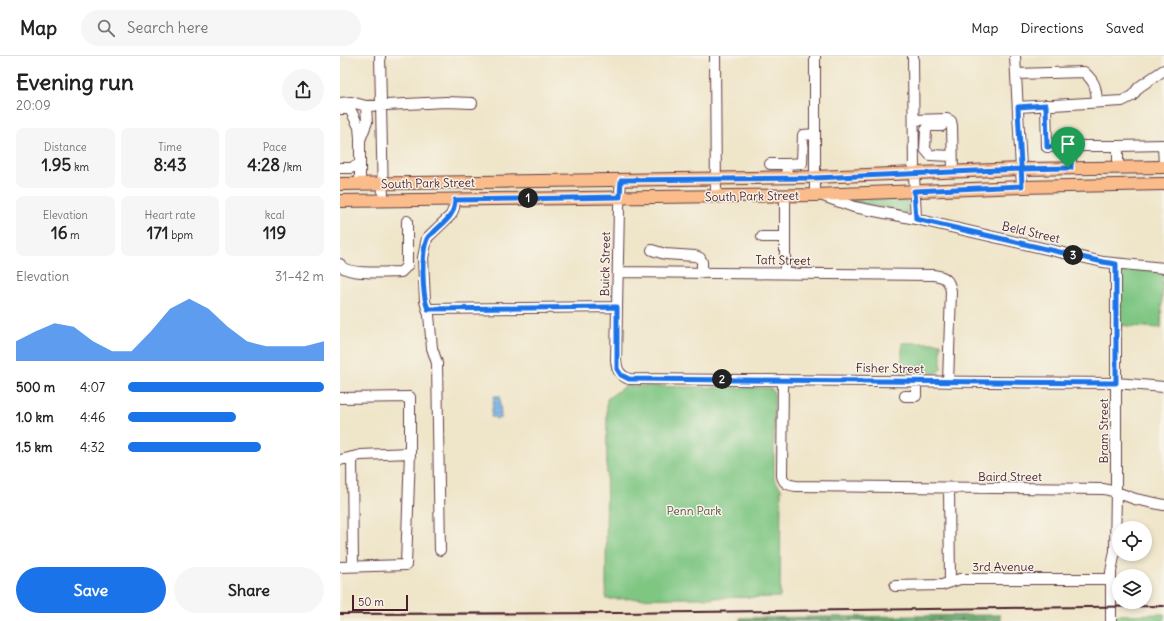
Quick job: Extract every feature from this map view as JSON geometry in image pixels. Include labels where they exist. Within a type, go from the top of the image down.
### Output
[{"type":"main road","name":"South Park Street","points":[[340,184],[814,178],[1021,169],[1164,167]]},
{"type":"main road","name":"South Park Street","points":[[340,201],[785,196],[1022,186],[1164,184]]},
{"type":"street","points":[[380,56],[383,200]]},
{"type":"street","points":[[715,56],[716,197]]},
{"type":"street","points":[[815,56],[814,178],[818,195]]},
{"type":"street","points":[[913,56],[914,191],[916,219]]},
{"type":"street","points":[[1015,56],[1022,186]]},
{"type":"street","points":[[1018,107],[1097,101],[1122,101],[1132,96],[1139,87],[1164,70]]},
{"type":"street","points":[[1016,74],[1084,72],[1090,77],[1095,85],[1097,101]]},
{"type":"street","points":[[340,103],[352,102],[366,106],[381,106],[446,102],[472,103]]},
{"type":"street","points":[[1046,105],[1047,147],[1163,145],[1164,167]]},
{"type":"street","points":[[360,140],[367,122],[366,106]]},
{"type":"street","points":[[345,109],[359,127],[360,184]]},
{"type":"street","points":[[914,120],[947,119],[951,121],[953,172]]},
{"type":"street","points":[[952,126],[929,126],[925,132],[925,149],[928,154],[933,156],[952,156]]},
{"type":"street","points":[[770,164],[802,164],[803,135],[815,134]]},
{"type":"street","points":[[1071,146],[1071,168]]},
{"type":"street","points":[[1118,146],[1118,168]]},
{"type":"street","points":[[340,168],[351,168],[360,164]]},
{"type":"street","points":[[786,178],[787,164]]},
{"type":"street","name":"Buick Street","points":[[619,372],[616,360],[621,180]]},
{"type":"street","name":"Beld Street","points":[[818,195],[854,207],[916,219],[1103,262],[1164,268]]},
{"type":"street","points":[[785,196],[785,273]]},
{"type":"street","points":[[440,550],[437,363],[432,348],[428,309],[425,301],[423,258],[427,238],[451,215],[455,200]]},
{"type":"street","points":[[340,264],[342,268],[346,270],[357,272],[401,272],[407,266],[407,221]]},
{"type":"street","points":[[762,237],[785,237]]},
{"type":"street","points":[[652,250],[665,254],[695,256],[700,258],[702,262],[702,272]]},
{"type":"street","name":"Bram Street","points":[[1116,264],[1116,521]]},
{"type":"street","name":"Taft Street","points":[[618,272],[932,274],[942,276],[947,280],[951,291],[948,382]]},
{"type":"street","points":[[428,309],[617,307]]},
{"type":"street","name":"Fisher Street","points":[[619,372],[624,377],[629,379],[1116,383],[1164,387]]},
{"type":"street","name":"Baird Street","points":[[783,380],[783,480],[788,485],[1098,489],[1116,492],[1135,499],[1164,505]]},
{"type":"street","points":[[905,396],[916,396],[916,381]]},
{"type":"street","points":[[340,398],[410,397],[410,453],[406,565],[340,567]]},
{"type":"street","points":[[340,460],[352,457],[410,453]]},
{"type":"street","points":[[352,457],[353,566]]},
{"type":"street","points":[[949,488],[950,582]]},
{"type":"street","name":"Bram Street","points":[[1111,621],[1111,579],[1114,561]]},
{"type":"street","name":"Bram Street","points":[[1111,591],[1117,581],[1118,561]]},
{"type":"street","name":"3rd Avenue","points":[[895,586],[937,586],[960,579],[1111,579]]},
{"type":"green space","points":[[902,198],[907,201],[909,213],[852,202],[854,200]]},
{"type":"green space","points":[[1116,264],[1163,268],[1161,328],[1116,325]]},
{"type":"green space","points":[[902,343],[941,343],[941,369],[937,373],[902,373]]},
{"type":"green space","name":"Penn Park","points":[[625,386],[771,388],[774,393],[774,478],[781,489],[780,597],[606,599],[607,399]]},
{"type":"green space","points":[[1164,614],[1164,621],[1115,621],[1115,615]]},
{"type":"green space","points":[[1000,615],[1000,621],[740,621],[740,618]]},
{"type":"water","points":[[494,396],[500,396],[501,418],[496,419],[495,417],[491,417]]},
{"type":"railway","points":[[340,614],[620,613],[1164,606]]},
{"type":"route","points":[[1068,168],[1021,169],[814,178],[621,180],[620,197],[455,200],[451,215],[427,238],[423,258],[425,301],[428,309],[617,307],[617,369],[621,375],[629,379],[1116,383],[1116,264],[916,219],[914,191],[1022,186],[1021,169],[1020,157],[1018,107],[1046,105],[1047,147],[1071,146],[1071,168],[1068,168]]}]
